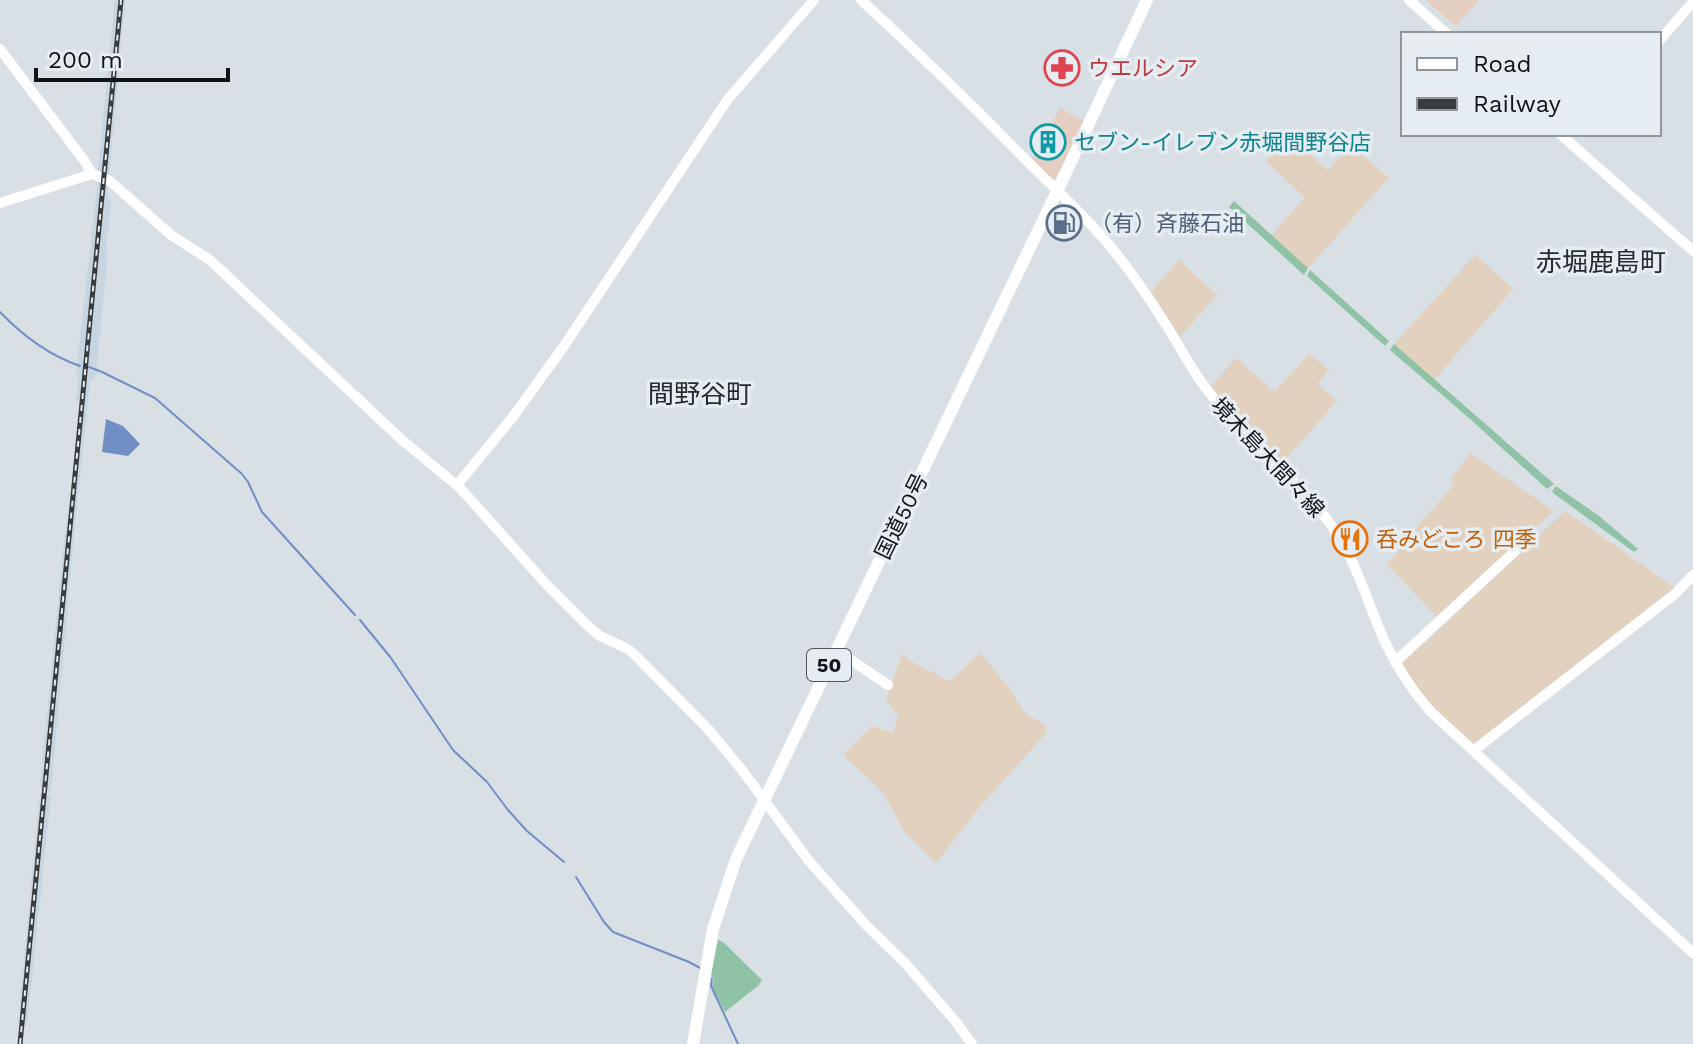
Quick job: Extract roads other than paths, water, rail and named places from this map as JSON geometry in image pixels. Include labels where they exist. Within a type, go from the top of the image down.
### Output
[{"type":"highway","name":"国道50号","points":[[693,1044],[713,929],[736,859],[1147,0]]},
{"type":"street","points":[[457,485],[512,418],[564,346],[728,99],[814,0]]},
{"type":"street","name":"境木島大間々線","points":[[861,0],[918,53],[1118,256],[1156,309],[1206,389],[1333,528],[1349,553],[1395,662],[1430,711],[1693,953]]},
{"type":"street","points":[[1409,0],[1445,32]]},
{"type":"street","points":[[1661,39],[1693,2]]},
{"type":"street","points":[[0,49],[92,174]]},
{"type":"street","points":[[1573,138],[1693,251]]},
{"type":"street","points":[[0,203],[92,174],[109,180],[171,235],[210,260],[402,440],[457,485],[573,612],[600,636],[633,653],[708,729],[819,871],[867,926],[905,963],[972,1044]]},
{"type":"street","points":[[1395,662],[1526,541]]},
{"type":"street","points":[[1473,751],[1675,594],[1693,575]]},
{"type":"street","points":[[836,650],[888,685]]},
{"type":"water","points":[[106,419],[123,426],[140,444],[128,456],[102,452]]},
{"type":"waterway","points":[[0,312],[37,344],[80,366]]},
{"type":"waterway","points":[[89,367],[155,398],[242,474],[262,512],[355,615]]},
{"type":"waterway","points":[[360,620],[391,658],[453,750],[487,782],[527,831],[564,862]]},
{"type":"waterway","points":[[576,877],[613,932],[700,968]]},
{"type":"waterway","points":[[712,978],[711,986],[738,1044]]},
{"type":"railway","points":[[20,1044],[121,0]]},
{"type":"place","name":"ウエルシア","points":[[1062,68]]},
{"type":"place","name":"セブン-イレブン赤堀間野谷店","points":[[1048,142]]},
{"type":"place","name":"（有）斉藤石油","points":[[1064,223]]},
{"type":"place","name":"呑みどころ 四季","points":[[1350,539]]},
{"type":"district","name":"赤堀鹿島町","points":[[1601,262]]},
{"type":"district","name":"間野谷町","points":[[700,394]]}]
